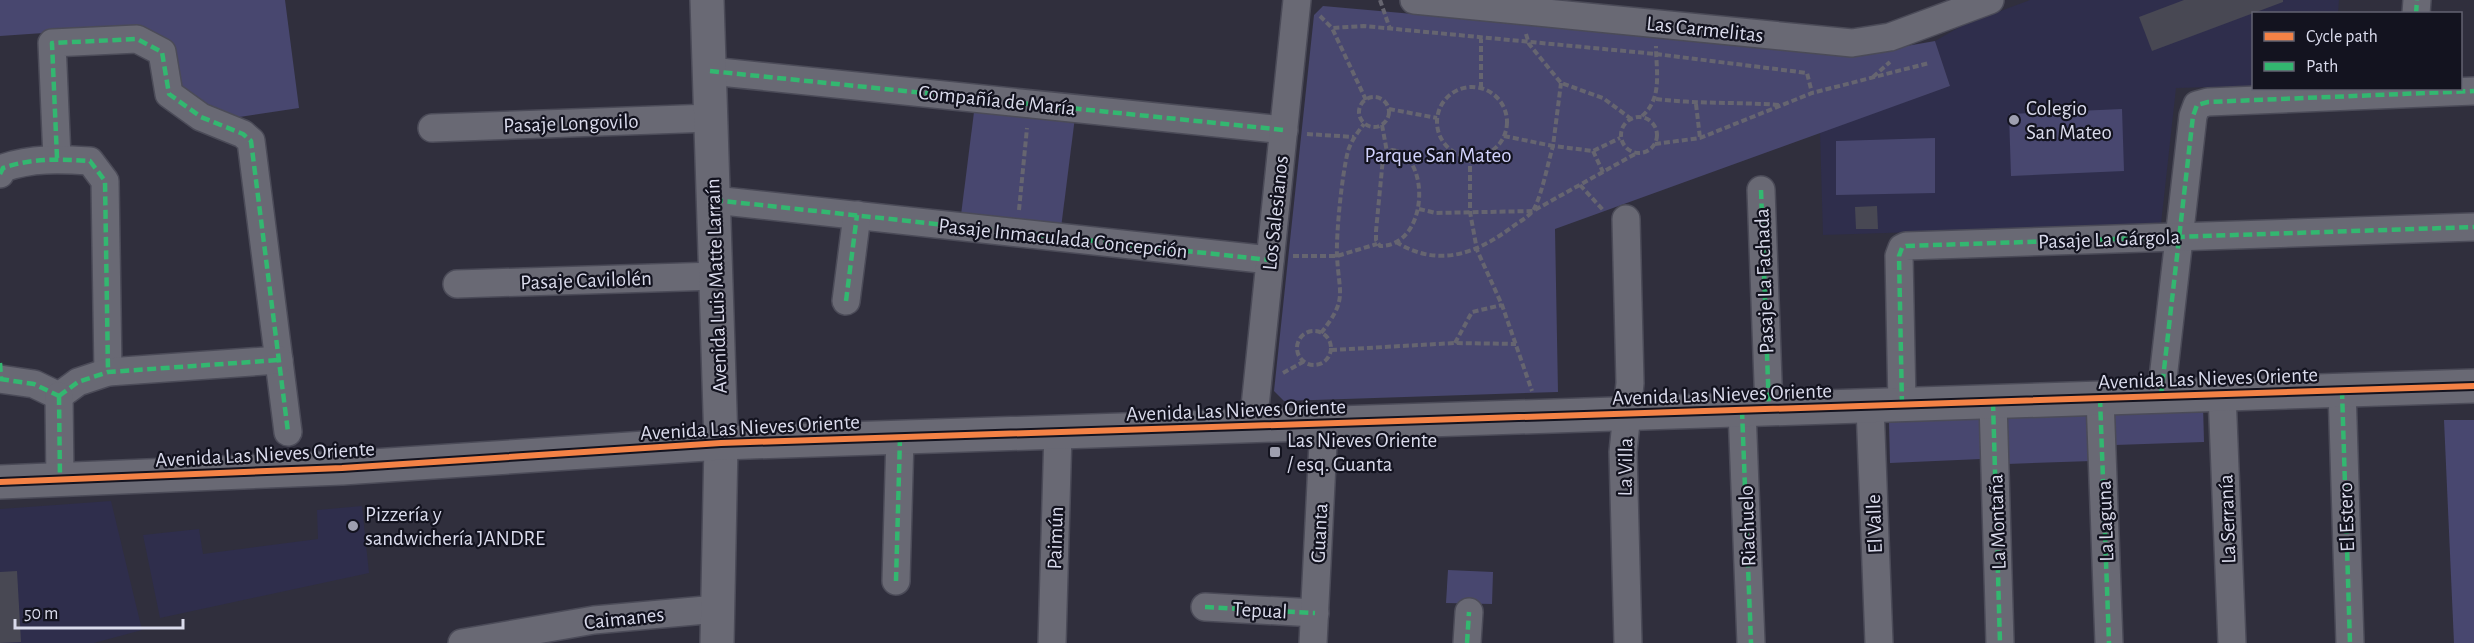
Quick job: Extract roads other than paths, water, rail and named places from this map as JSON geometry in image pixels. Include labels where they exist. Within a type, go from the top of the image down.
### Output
[{"type":"street","name":"Avenida Luis Matte Larraín","points":[[707,0],[721,443],[717,643]]},
{"type":"street","name":"Los Salesianos","points":[[1253,426],[1297,0]]},
{"type":"street","name":"Las Carmelitas","points":[[1414,0],[1852,43],[1890,37],[1990,0]]},
{"type":"street","points":[[57,158],[52,43],[137,39],[162,52],[169,94],[201,117],[243,134],[251,141],[288,432]]},
{"type":"street","name":"Compañía de María","points":[[710,71],[1284,130]]},
{"type":"street","points":[[2161,396],[2193,116],[2197,105],[2208,102],[2407,91],[2474,91]]},
{"type":"street","name":"Pasaje Longovilo","points":[[432,128],[711,118]]},
{"type":"street","points":[[1,170],[26,161],[57,158],[90,161],[105,180],[108,372]]},
{"type":"street","name":"Pasaje La Fachada","points":[[1756,409],[1761,190]]},
{"type":"street","name":"Pasaje Inmaculada Concepción","points":[[714,200],[1270,260]]},
{"type":"street","points":[[846,301],[857,215]]},
{"type":"street","name":"La Villa","points":[[1626,219],[1630,383],[1623,452],[1628,643]]},
{"type":"street","name":"Pasaje La Gárgola","points":[[1886,405],[1899,256],[1902,248],[1911,245],[2474,227]]},
{"type":"street","name":"Pasaje Cavilolén","points":[[457,284],[716,276]]},
{"type":"street","points":[[59,396],[78,382],[108,372],[279,360]]},
{"type":"street","points":[[0,374],[34,384],[59,396]]},
{"type":"street","name":"Avenida Las Nieves Oriente","points":[[0,482],[342,468],[721,443],[2474,386]]},
{"type":"street","name":"El Estero","points":[[2342,390],[2350,643]]},
{"type":"street","name":"La Serranía","points":[[2222,394],[2232,643]]},
{"type":"street","points":[[59,396],[60,480]]},
{"type":"street","name":"La Laguna","points":[[2100,398],[2109,643]]},
{"type":"street","name":"La Montaña","points":[[1993,402],[2000,643]]},
{"type":"street","name":"El Valle","points":[[1879,643],[1886,405]]},
{"type":"street","name":"Riachuelo","points":[[1751,643],[1756,409]]},
{"type":"street","name":"Guanta","points":[[1313,643],[1324,423]]},
{"type":"street","name":"Paimún","points":[[1052,643],[1058,432]]},
{"type":"street","points":[[896,581],[900,437]]},
{"type":"street","name":"Tepual","points":[[1205,607],[1315,613]]},
{"type":"street","name":"Caimanes","points":[[462,643],[555,634],[632,616],[717,609]]},
{"type":"street","points":[[1467,643],[1469,612]]},
{"type":"place","name":"Colegio San Mateo","points":[[2014,120]]},
{"type":"place","name":"Las Nieves Oriente / esq. Guanta","points":[[1275,452]]},
{"type":"place","name":"Pizzería y sandwichería JANDRE","points":[[353,526]]},
{"type":"park label","name":"Parque San Mateo","points":[[1438,155]]}]
